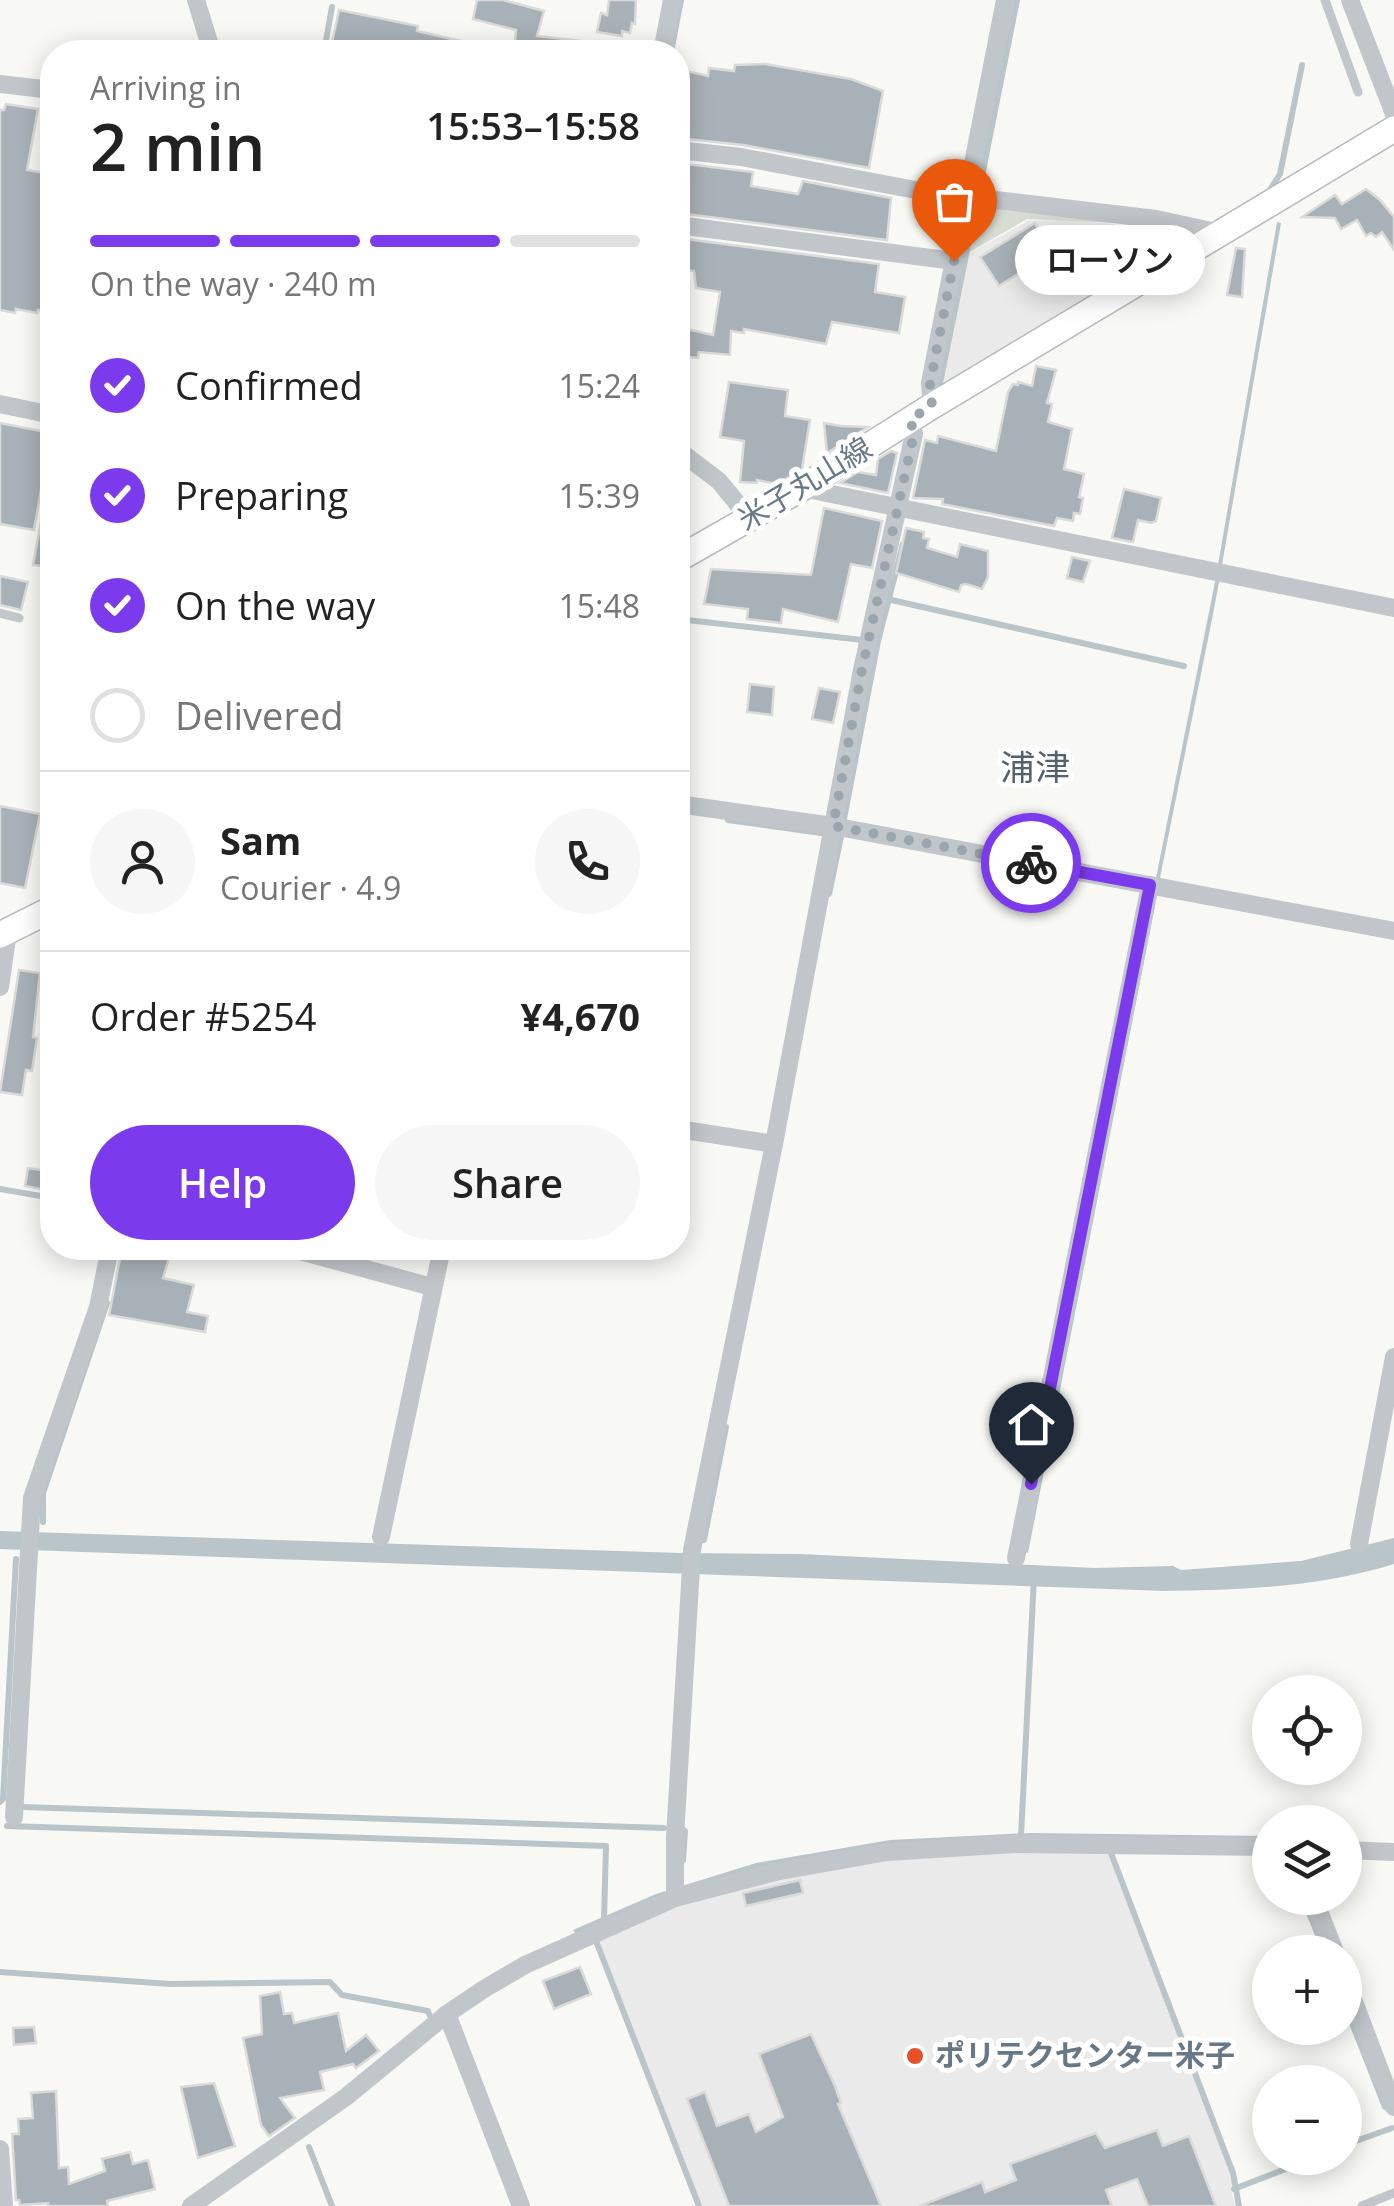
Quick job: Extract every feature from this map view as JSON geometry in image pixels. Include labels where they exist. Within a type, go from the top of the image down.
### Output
[{"type":"main road","name":"米子丸山線","points":[[690,552],[1394,129]]},
{"type":"main road","points":[[4,933],[40,915]]},
{"type":"street","points":[[196,0],[208,40]]},
{"type":"street","points":[[664,40],[672,0]]},
{"type":"street","points":[[675,1891],[692,1550],[774,1144],[862,670],[914,434],[930,384],[1006,0]]},
{"type":"street","points":[[1350,0],[1394,114]]},
{"type":"street","points":[[0,84],[40,89]]},
{"type":"street","points":[[690,151],[741,157],[921,191],[1156,219],[1220,233]]},
{"type":"street","points":[[690,226],[954,261]]},
{"type":"street","points":[[0,404],[40,412]]},
{"type":"street","points":[[690,459],[719,480],[749,518]]},
{"type":"street","points":[[802,488],[1394,608]]},
{"type":"street","points":[[690,806],[833,826],[1394,931]]},
{"type":"street","points":[[1016,1558],[1150,885]]},
{"type":"street","points":[[0,986],[4,933]]},
{"type":"street","points":[[690,1131],[774,1144]]},
{"type":"street","points":[[14,1816],[32,1498],[98,1307],[108,1260]]},
{"type":"street","points":[[333,1260],[432,1287]]},
{"type":"street","points":[[381,1537],[439,1260]]},
{"type":"street","points":[[1359,1544],[1394,1356]]},
{"type":"street","points":[[191,2206],[346,2096],[446,2014],[525,1965],[675,1891],[888,1852],[1014,1844],[1252,1848]]},
{"type":"street","points":[[1362,1851],[1394,1852]]},
{"type":"street","points":[[446,2014],[521,2206]]},
{"type":"street","points":[[1362,2023],[1394,2107]]},
{"type":"street","points":[[0,2149],[4,2206]]},
{"type":"lane","points":[[1325,0],[1358,92]]},
{"type":"lane","points":[[0,614],[19,618]]},
{"type":"lane","points":[[1362,2206],[1394,2193]]},
{"type":"shaded area","points":[[972,199],[1114,217],[1114,223],[1027,219],[961,257]]},
{"type":"shaded area","points":[[1028,221],[1114,224],[1111,287],[942,387],[938,384],[961,258]]},
{"type":"shaded area","points":[[1277,222],[1281,223],[1222,565],[1218,565]]},
{"type":"shaded area","points":[[1216,577],[1220,577],[1213,614],[1160,878],[1156,878]]},
{"type":"shaded area","points":[[1153,890],[1158,890],[1028,1553],[1024,1551]]},
{"type":"shaded area","points":[[0,1531],[800,1554],[1094,1568],[1173,1566],[1181,1570],[1301,1561],[1394,1538],[1394,1564],[1310,1582],[1165,1591],[0,1549]]},
{"type":"shaded area","points":[[1030,1833],[1252,1836],[1252,1841],[883,1846],[576,1934],[573,1930],[656,1894],[756,1863],[890,1840]]},
{"type":"shaded area","name":"ポリテクセンター米子","points":[[1109,1850],[1231,2174],[1236,2206],[701,2206],[597,1938],[666,1908],[735,1887],[899,1855]]},
{"type":"building","points":[[477,0],[503,0],[544,11],[537,36],[574,40],[515,40],[516,30],[473,19]]},
{"type":"building","points":[[609,0],[636,0],[635,24],[632,23],[630,33],[622,31],[622,36],[597,32],[601,13],[607,15]]},
{"type":"building","points":[[339,10],[418,26],[417,31],[457,40],[333,40]]},
{"type":"building","points":[[765,64],[851,79],[883,91],[869,168],[690,139],[690,72],[708,76],[709,68],[734,71],[735,65]]},
{"type":"building","points":[[6,104],[38,109],[27,170],[40,172],[37,313],[0,310],[0,110]]},
{"type":"building","points":[[690,164],[753,172],[751,186],[798,194],[803,181],[891,198],[887,240],[690,215]]},
{"type":"building","points":[[1366,189],[1394,217],[1394,250],[1382,232],[1376,237],[1371,233],[1366,236],[1357,220],[1341,229],[1335,218],[1302,217],[1335,195],[1342,204]]},
{"type":"building","points":[[1035,223],[1053,252],[999,286],[980,257]]},
{"type":"building","points":[[690,240],[879,264],[875,292],[905,297],[899,333],[832,322],[826,344],[744,329],[744,333],[731,331],[730,355],[699,352],[698,358],[690,357],[690,330],[713,335],[720,292],[696,288],[694,271],[690,270]]},
{"type":"building","points":[[1236,248],[1245,249],[1242,297],[1227,295]]},
{"type":"building","points":[[1036,366],[1056,370],[1047,403],[1052,404],[1048,422],[1072,429],[1064,469],[1084,474],[1080,514],[1074,513],[1073,521],[1057,518],[1054,526],[942,504],[943,499],[913,498],[925,440],[937,443],[938,436],[996,451],[1008,392],[1018,382],[1032,386]]},
{"type":"building","points":[[729,382],[788,390],[785,416],[810,420],[802,469],[777,484],[740,482],[744,441],[720,437]]},
{"type":"building","points":[[0,423],[40,431],[40,496],[34,530],[0,524]]},
{"type":"building","points":[[824,423],[841,426],[868,427],[827,453]]},
{"type":"building","points":[[891,451],[897,453],[888,493],[840,483],[858,472],[876,475],[878,459]]},
{"type":"building","points":[[1124,489],[1161,498],[1156,521],[1138,520],[1133,542],[1112,538]]},
{"type":"building","points":[[824,508],[882,521],[872,568],[851,564],[838,622],[783,609],[781,623],[747,619],[748,609],[704,604],[711,569],[811,575]]},
{"type":"building","points":[[40,527],[40,566],[33,565]]},
{"type":"building","points":[[906,528],[924,532],[923,538],[929,539],[927,548],[957,557],[960,544],[988,551],[988,577],[982,589],[966,584],[961,585],[959,592],[896,573]]},
{"type":"building","points":[[1072,557],[1090,561],[1083,582],[1067,578]]},
{"type":"building","points":[[0,576],[28,582],[21,610],[0,605]]},
{"type":"building","points":[[750,684],[774,687],[772,715],[747,712]]},
{"type":"building","points":[[819,688],[840,692],[833,723],[812,719]]},
{"type":"building","points":[[0,806],[40,814],[25,888],[0,883]]},
{"type":"building","points":[[19,970],[40,973],[33,1037],[37,1038],[32,1071],[26,1070],[22,1095],[0,1092]]},
{"type":"building","points":[[28,1168],[40,1170],[40,1189],[25,1186]]},
{"type":"building","points":[[120,1260],[168,1260],[163,1278],[194,1285],[187,1312],[208,1316],[205,1332],[109,1315]]},
{"type":"building","points":[[800,1880],[803,1893],[746,1906],[743,1893]]},
{"type":"building","points":[[580,1967],[591,1994],[554,2009],[543,1981]]},
{"type":"building","points":[[280,1992],[284,2014],[292,2013],[294,2023],[338,2013],[346,2051],[366,2035],[379,2051],[356,2068],[353,2064],[320,2072],[324,2090],[280,2098],[295,2118],[269,2136],[261,2125],[243,2038],[262,2034],[260,1996]]},
{"type":"building","points":[[34,2027],[36,2043],[14,2045],[13,2028]]},
{"type":"building","points":[[811,2034],[881,2206],[729,2206],[687,2099],[705,2092],[717,2126],[749,2114],[756,2132],[783,2117],[759,2054]]},
{"type":"building","points":[[214,2083],[235,2146],[198,2158],[181,2087]]},
{"type":"building","points":[[56,2091],[59,2168],[68,2167],[69,2184],[105,2171],[102,2159],[130,2152],[133,2164],[148,2160],[155,2189],[107,2201],[108,2206],[20,2205],[16,2200],[12,2134],[19,2134],[18,2119],[33,2118],[31,2093]]},
{"type":"building","points":[[1157,2130],[1163,2146],[1189,2136],[1216,2206],[1148,2206],[1137,2179],[1106,2190],[1112,2206],[919,2206],[982,2182],[985,2192],[1016,2180],[1010,2164],[1096,2133],[1105,2148]]},
{"type":"waterway","points":[[673,40],[681,0]]},
{"type":"waterway","points":[[979,191],[1017,0]]},
{"type":"waterway","points":[[326,40],[332,7]]},
{"type":"waterway","points":[[1270,190],[1280,174],[1302,65]]},
{"type":"waterway","points":[[940,383],[976,206]]},
{"type":"waterway","points":[[844,819],[878,641],[903,544]]},
{"type":"waterway","points":[[887,599],[1184,666]]},
{"type":"waterway","points":[[690,620],[862,640]]},
{"type":"waterway","points":[[728,820],[821,833]]},
{"type":"waterway","points":[[829,894],[841,837]]},
{"type":"waterway","points":[[0,1189],[40,1196]]},
{"type":"waterway","points":[[43,1522],[43,1493],[107,1303]]},
{"type":"waterway","points":[[704,1540],[726,1427]]},
{"type":"waterway","points":[[0,1802],[16,1559]]},
{"type":"waterway","points":[[1021,1836],[1034,1577]]},
{"type":"waterway","points":[[23,1807],[664,1828]]},
{"type":"waterway","points":[[7,1826],[606,1846],[604,1919]]},
{"type":"waterway","points":[[682,1829],[683,1860]]},
{"type":"waterway","points":[[1111,1853],[1233,2173],[1239,2206]]},
{"type":"waterway","points":[[1310,1915],[1318,1935]]},
{"type":"waterway","points":[[596,1941],[699,2206]]},
{"type":"waterway","points":[[0,1972],[170,1984],[330,1982],[342,1995],[428,2011],[430,2016]]},
{"type":"waterway","points":[[1361,2045],[1385,2107]]},
{"type":"waterway","points":[[1362,2139],[1392,2128]]},
{"type":"waterway","points":[[309,2147],[332,2206]]},
{"type":"waterway","points":[[1234,2189],[1270,2175]]},
{"type":"way so far","points":[[954,261],[930,384],[932,406],[910,419],[914,434],[862,670],[833,826],[1031,863]]},
{"type":"place","name":"ローソン","points":[[954,261]]},
{"type":"place","name":"ポリテクセンター米子","points":[[915,2056]]},
{"type":"district","name":"浦津","points":[[1035,768]]},
{"type":"route","points":[[1031,863],[1150,885],[1031,1484]]}]
